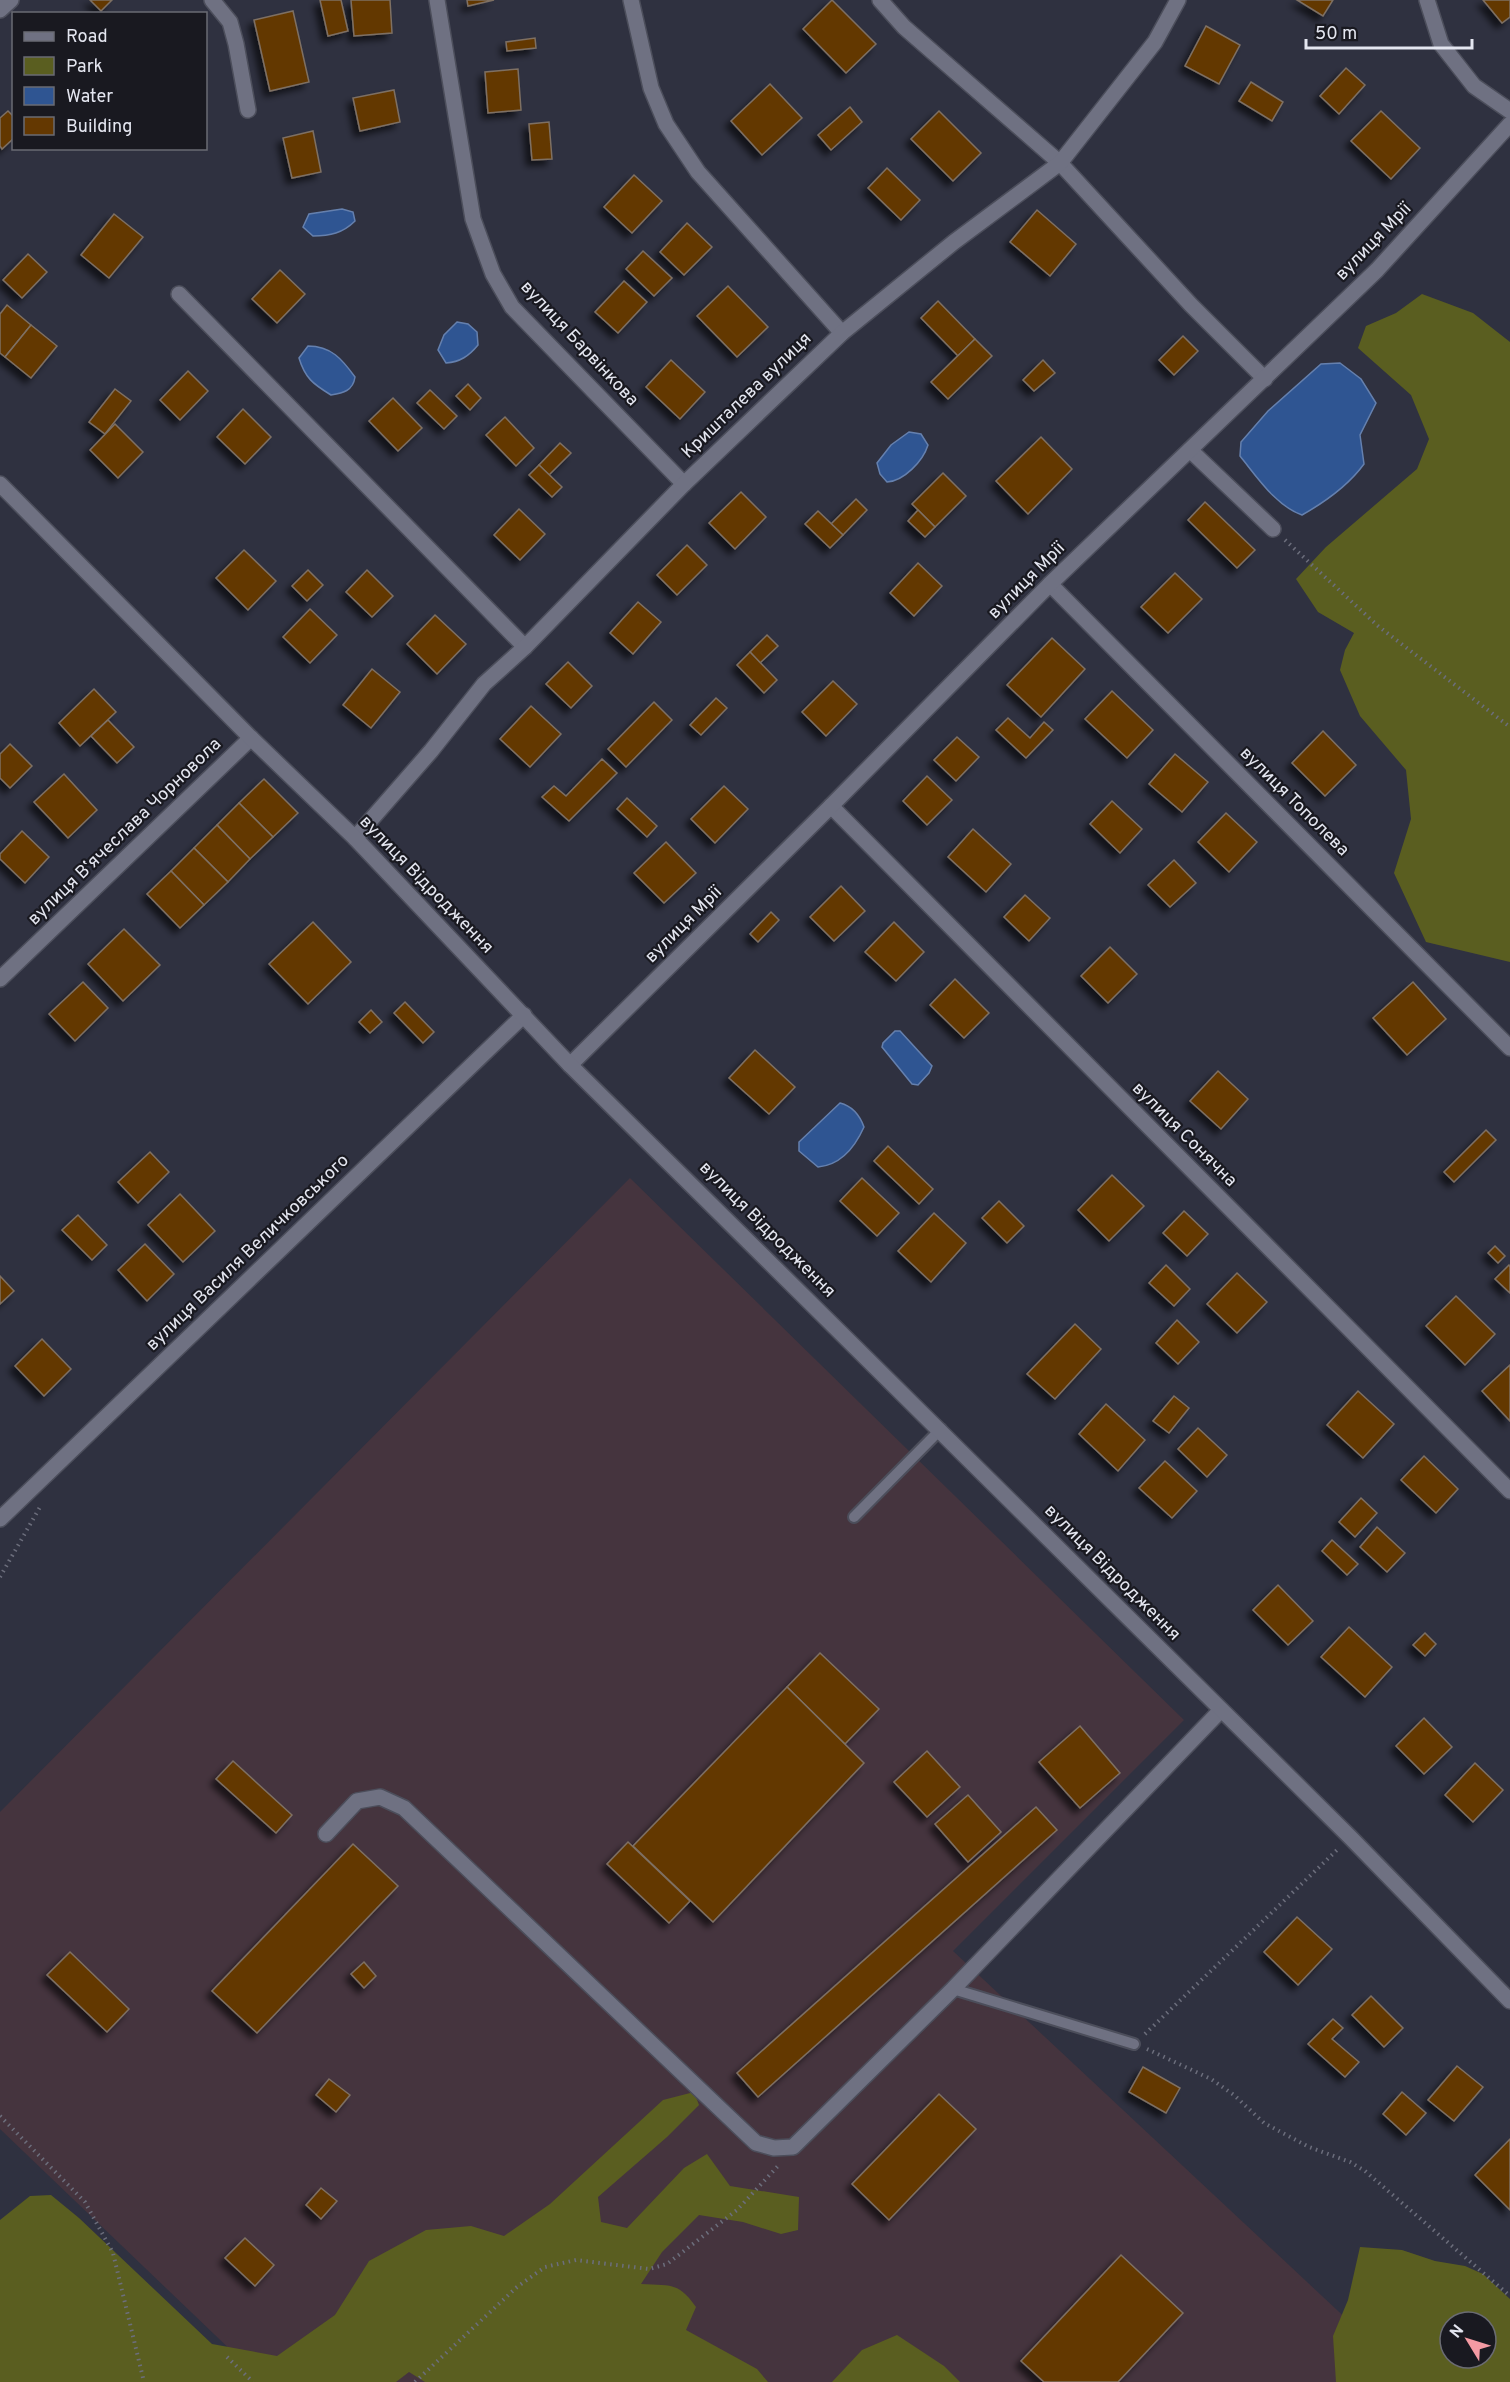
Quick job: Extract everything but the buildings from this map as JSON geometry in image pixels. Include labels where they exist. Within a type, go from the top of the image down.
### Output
[{"type":"street","points":[[0,10],[11,0]]},
{"type":"street","points":[[212,0],[230,22],[237,44],[248,110]]},
{"type":"street","name":"вулиця Барвінкова","points":[[437,0],[473,219],[493,274],[512,307],[684,484]]},
{"type":"street","points":[[631,0],[651,88],[666,124],[698,172],[842,333]]},
{"type":"street","points":[[880,0],[904,27],[1060,163],[1191,305],[1265,379]]},
{"type":"street","name":"Кришталева вулиця","points":[[355,838],[431,751],[484,684],[525,647],[684,484],[842,333],[954,242],[1060,163],[1155,42],[1179,0]]},
{"type":"street","points":[[1427,0],[1441,44],[1474,86],[1510,111]]},
{"type":"street","name":"вулиця Мрії","points":[[570,1065],[1050,584],[1377,270],[1510,124]]},
{"type":"street","points":[[179,294],[525,647]]},
{"type":"street","points":[[1190,450],[1272,529]]},
{"type":"street","name":"вулиця Відродження","points":[[0,483],[251,738],[355,838],[570,1065],[941,1429],[1350,1837],[1510,2001]]},
{"type":"street","name":"вулиця Тополева","points":[[1050,584],[1510,1048]]},
{"type":"street","name":"вулиця Вʼячеслава Чорновола","points":[[0,979],[251,738]]},
{"type":"street","name":"вулиця Сонячна","points":[[831,806],[1510,1491]]},
{"type":"street","name":"вулиця Василя Величковського","points":[[0,1519],[524,1015]]},
{"type":"street","points":[[326,1834],[357,1801],[380,1797],[404,1808],[756,2143],[774,2148],[793,2147],[953,1989],[1221,1710]]},
{"type":"lane","points":[[854,1517],[941,1429]]},
{"type":"lane","points":[[953,1989],[1134,2044]]},
{"type":"path","points":[[1272,529],[1378,626],[1510,728]]},
{"type":"path","points":[[0,1577],[44,1500]]},
{"type":"path","points":[[1350,1837],[1134,2044],[1157,2052],[1211,2079],[1234,2095],[1264,2123],[1309,2147],[1350,2162],[1365,2171],[1510,2296]]},
{"type":"path","points":[[0,2116],[85,2202],[113,2253],[144,2382]]},
{"type":"path","points":[[415,2382],[517,2287],[545,2266],[576,2260],[649,2269],[667,2264],[737,2210],[771,2176],[793,2147]]},
{"type":"path","points":[[227,2357],[253,2382]]},
{"type":"shaded area","points":[[630,1178],[1184,1720],[953,1951],[1414,2382],[264,2382],[0,2129],[0,1812]]},
{"type":"green space","points":[[1422,294],[1473,313],[1510,342],[1510,962],[1426,942],[1394,873],[1411,819],[1406,770],[1360,716],[1340,670],[1345,650],[1354,633],[1318,612],[1296,579],[1326,547],[1417,469],[1429,439],[1411,395],[1358,348],[1366,326],[1396,313]]},
{"type":"green space","points":[[694,2092],[699,2105],[667,2137],[598,2197],[601,2222],[627,2228],[684,2168],[707,2154],[730,2186],[799,2197],[798,2230],[781,2234],[743,2222],[699,2215],[662,2252],[641,2284],[672,2286],[684,2293],[696,2307],[686,2330],[757,2369],[768,2382],[425,2382],[409,2372],[396,2382],[0,2382],[0,2220],[30,2196],[51,2195],[79,2218],[212,2344],[277,2356],[335,2315],[369,2261],[426,2230],[471,2226],[504,2236],[550,2204],[663,2100]]},
{"type":"green space","points":[[1360,2247],[1402,2250],[1435,2261],[1465,2266],[1483,2274],[1510,2299],[1510,2382],[1336,2382],[1333,2336],[1348,2300]]},
{"type":"green space","points":[[897,2335],[944,2366],[960,2382],[832,2382],[862,2350]]},
{"type":"water","points":[[342,209],[353,212],[355,221],[341,231],[313,236],[303,227],[309,214]]},
{"type":"water","points":[[457,322],[468,324],[477,332],[478,345],[464,358],[446,363],[438,350],[444,335]]},
{"type":"water","points":[[308,346],[323,348],[340,359],[355,377],[350,388],[331,395],[310,380],[299,358]]},
{"type":"water","points":[[1340,363],[1361,379],[1376,403],[1360,435],[1364,464],[1336,493],[1302,515],[1275,498],[1260,482],[1240,456],[1241,442],[1268,411],[1321,364]]},
{"type":"water","points":[[909,432],[921,434],[928,445],[917,463],[906,474],[887,482],[880,474],[877,463],[891,445]]},
{"type":"water","points":[[895,1031],[900,1031],[932,1066],[918,1085],[912,1084],[882,1047]]},
{"type":"water","points":[[840,1103],[855,1112],[864,1127],[846,1154],[834,1163],[818,1167],[799,1151],[799,1142]]}]
